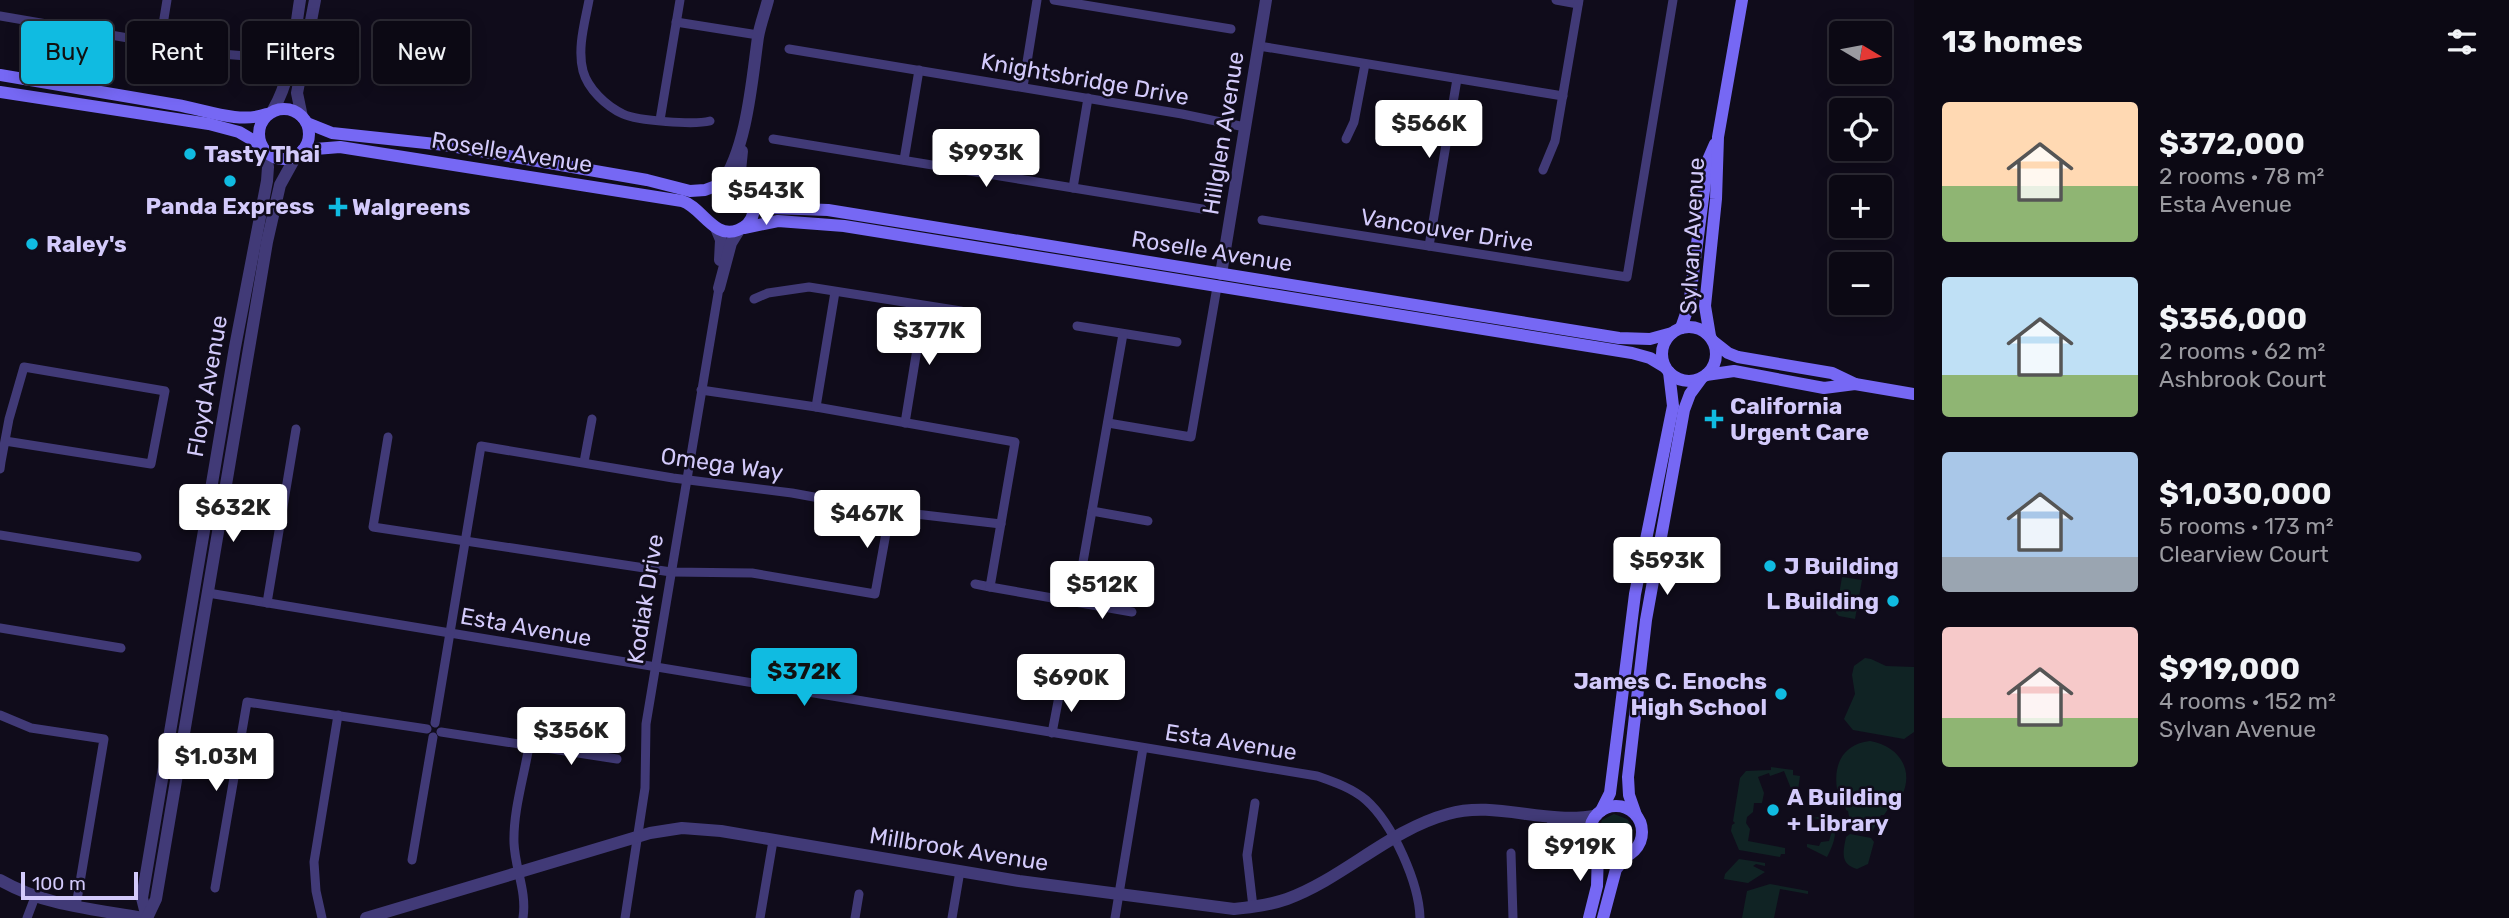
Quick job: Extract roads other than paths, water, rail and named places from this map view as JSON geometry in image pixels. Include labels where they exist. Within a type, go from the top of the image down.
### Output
[{"type":"main road","name":"Sylvan Avenue","points":[[1712,339],[1704,306],[1716,199],[1718,137],[1742,0]]},
{"type":"main road","points":[[0,75],[197,108],[234,117],[250,118],[270,112],[292,110],[304,120],[309,137],[300,153],[277,159],[239,132],[209,124],[0,92]]},
{"type":"main road","points":[[262,148],[259,128],[270,112]]},
{"type":"main road","name":"Roselle Avenue","points":[[304,120],[332,133],[467,149],[647,180],[682,190],[699,191],[718,185]]},
{"type":"main road","name":"Sylvan Avenue","points":[[1676,330],[1689,305],[1708,160],[1718,137]]},
{"type":"main road","name":"Roselle Avenue","points":[[300,153],[340,146],[671,199],[689,203],[712,224]]},
{"type":"main road","points":[[734,183],[747,190],[754,201],[754,213],[741,229],[726,232],[712,224],[705,213],[705,202],[718,185],[734,183]]},
{"type":"main road","name":"Roselle Avenue","points":[[747,190],[766,205],[775,208],[828,210],[1619,338],[1650,339],[1676,330]]},
{"type":"main road","name":"Roselle Avenue","points":[[741,229],[778,221],[844,226],[1632,353],[1650,358],[1667,370]]},
{"type":"main road","points":[[1144,275],[1164,272],[1212,279],[1221,274]]},
{"type":"main road","points":[[1589,918],[1597,886],[1591,827],[1610,793],[1635,594],[1673,403],[1663,348],[1676,330],[1699,328],[1728,353],[1738,357],[1832,373],[1855,384],[1914,394]]},
{"type":"main road","points":[[1603,918],[1616,869],[1638,846],[1642,835],[1641,825],[1629,795],[1628,777],[1646,621],[1684,410],[1689,394],[1716,360],[1712,339]]},
{"type":"main road","points":[[1667,370],[1685,381],[1734,371],[1825,388],[1855,384]]},
{"type":"main road","points":[[1599,813],[1619,806],[1636,815]]},
{"type":"main road","points":[[1595,847],[1611,858],[1627,856]]},
{"type":"street","points":[[164,21],[167,0]]},
{"type":"street","points":[[270,112],[282,94],[286,80],[300,0]]},
{"type":"street","points":[[304,120],[297,93],[315,0]]},
{"type":"street","points":[[589,0],[581,47],[583,72],[593,89],[607,104],[625,115],[698,124],[710,121]]},
{"type":"street","points":[[660,120],[680,0]]},
{"type":"street","points":[[747,190],[740,172],[758,36],[768,0]]},
{"type":"street","points":[[1023,87],[1037,0]]},
{"type":"street","points":[[1054,0],[1231,29]]},
{"type":"street","points":[[1127,12],[1129,0]]},
{"type":"street","name":"Hillglen Avenue","points":[[1221,274],[1266,0]]},
{"type":"street","points":[[1543,170],[1555,141],[1579,2],[1556,0]]},
{"type":"street","name":"Vancouver Drive","points":[[1262,220],[1627,277],[1673,0]]},
{"type":"street","points":[[0,16],[127,37]]},
{"type":"street","points":[[676,22],[758,36]]},
{"type":"street","points":[[1259,46],[1563,96]]},
{"type":"street","name":"Knightsbridge Drive","points":[[789,49],[1088,98],[1245,127]]},
{"type":"street","points":[[1346,139],[1354,122],[1365,64]]},
{"type":"street","points":[[904,160],[919,70]]},
{"type":"street","points":[[1429,246],[1457,79]]},
{"type":"street","points":[[1073,188],[1088,98]]},
{"type":"street","points":[[718,185],[733,162],[747,109]]},
{"type":"street","points":[[773,139],[1202,209]]},
{"type":"street","name":"Floyd Avenue","points":[[146,918],[142,898],[235,347],[268,173],[262,148]]},
{"type":"street","name":"Floyd Avenue","points":[[146,918],[156,900],[267,242],[280,185],[300,153]]},
{"type":"street","name":"Kodiak Drive","points":[[712,224],[721,243],[719,288]]},
{"type":"street","name":"Kodiak Drive","points":[[625,918],[645,788],[646,723],[701,390],[728,251],[741,229]]},
{"type":"street","points":[[255,240],[258,247],[250,294],[258,296]]},
{"type":"street","points":[[1108,423],[1191,437],[1217,287]]},
{"type":"street","points":[[754,299],[788,289],[809,288],[961,312]]},
{"type":"street","points":[[816,407],[835,292]]},
{"type":"street","points":[[905,423],[924,306]]},
{"type":"street","points":[[1077,326],[1177,342]]},
{"type":"street","points":[[1076,602],[1123,334]]},
{"type":"street","points":[[235,347],[243,348],[232,417],[236,422]]},
{"type":"street","points":[[0,464],[5,441],[24,367],[165,391],[151,464],[5,441]]},
{"type":"street","points":[[701,390],[1015,442],[990,587]]},
{"type":"street","points":[[584,463],[592,419]]},
{"type":"street","points":[[267,603],[296,429]]},
{"type":"street","points":[[388,437],[373,527],[671,572],[752,573],[875,594],[890,511]]},
{"type":"street","name":"Omega Way","points":[[466,540],[481,446],[686,480],[792,493],[890,511],[1000,524]]},
{"type":"street","points":[[1092,511],[1148,521]]},
{"type":"street","points":[[0,535],[137,557]]},
{"type":"street","points":[[412,860],[466,540]]},
{"type":"street","points":[[975,584],[1132,612]]},
{"type":"street","name":"Esta Avenue","points":[[208,593],[1317,776],[1330,780],[1366,801],[1393,839],[1413,878],[1420,918]]},
{"type":"street","points":[[0,628],[121,648]]},
{"type":"street","points":[[1052,733],[1060,691]]},
{"type":"street","points":[[215,888],[247,702],[617,759]]},
{"type":"street","points":[[0,715],[31,728],[104,739],[76,906]]},
{"type":"street","points":[[322,918],[316,891],[314,862],[338,715]]},
{"type":"street","points":[[523,918],[524,897],[514,839],[529,746]]},
{"type":"street","points":[[1115,918],[1143,748]]},
{"type":"street","points":[[1253,907],[1247,855],[1255,803]]},
{"type":"street","name":"Millbrook Avenue","points":[[366,918],[638,836],[667,830],[694,829],[960,871],[1234,909],[1275,902],[1306,890],[1416,825],[1452,813],[1485,810],[1575,819],[1599,813]]},
{"type":"street","name":"Millbrook Avenue","points":[[1536,817],[1572,828],[1595,847]]},
{"type":"street","points":[[760,918],[773,841]]},
{"type":"street","points":[[1511,853],[1513,918]]},
{"type":"street","points":[[952,918],[960,871]]},
{"type":"street","points":[[0,880],[35,897],[146,918]]},
{"type":"street","points":[[855,918],[859,894]]},
{"type":"street","points":[[27,918],[35,897]]},
{"type":"place","name":"Tasty Thai","points":[[190,154]]},
{"type":"place","name":"Panda Express","points":[[230,181]]},
{"type":"place","name":"Walgreens","points":[[338,207]]},
{"type":"place","name":"Raley's","points":[[32,244]]},
{"type":"place","name":"California Urgent Care","points":[[1714,419]]},
{"type":"place","name":"J Building","points":[[1770,566]]},
{"type":"place","name":"L Building","points":[[1893,601]]},
{"type":"place","name":"James C. Enochs High School","points":[[1781,694]]},
{"type":"place","name":"A Building + Library","points":[[1773,810]]}]
